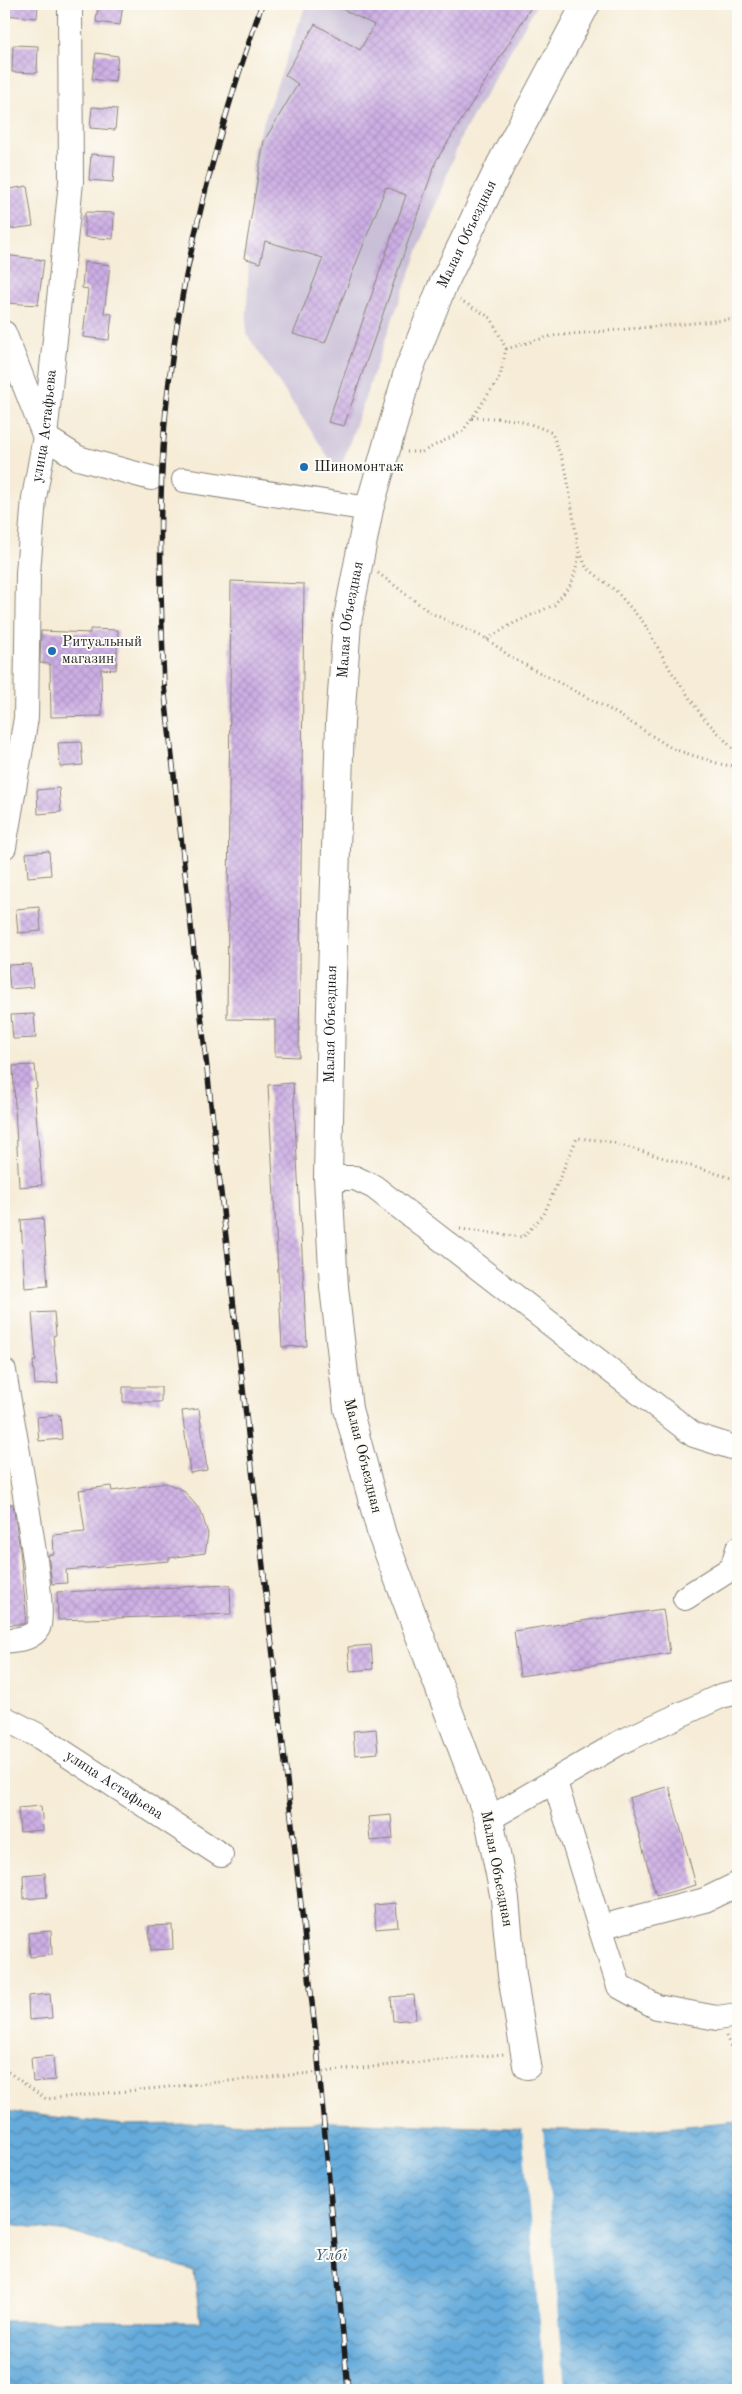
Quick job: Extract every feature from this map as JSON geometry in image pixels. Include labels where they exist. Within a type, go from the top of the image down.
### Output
[{"type":"main road","name":"Малая Объездная","points":[[526,2059],[512,1975],[505,1899],[489,1819],[382,1535],[348,1410],[334,1287],[328,1178],[340,723],[347,622],[358,561],[370,509],[408,372],[441,289],[501,164],[586,4]]},
{"type":"street","name":"улица Астафьева","points":[[4,847],[26,718],[28,573],[34,498],[45,437],[71,182],[70,4]]},
{"type":"street","points":[[4,333],[45,437],[78,458],[151,478]]},
{"type":"street","points":[[184,480],[370,509]]},
{"type":"street","points":[[328,1178],[355,1178],[374,1187],[694,1435],[738,1449]]},
{"type":"street","points":[[4,1376],[38,1582],[41,1620],[35,1633],[26,1638],[4,1640]]},
{"type":"street","points":[[685,1598],[732,1568],[738,1549]]},
{"type":"street","points":[[489,1819],[619,1743],[721,1696],[738,1692]]},
{"type":"street","name":"улица Астафьева","points":[[4,1718],[37,1735],[221,1855]]},
{"type":"street","points":[[555,1782],[619,1986],[657,2007],[728,2016]]},
{"type":"street","points":[[600,1928],[704,1900],[738,1884]]},
{"type":"path","points":[[386,451],[422,452],[463,431],[500,377],[506,349],[491,318],[441,289]]},
{"type":"path","points":[[506,349],[551,336],[738,319]]},
{"type":"path","points":[[472,418],[506,417],[531,423],[552,434],[566,470],[570,508],[580,552],[586,567],[616,591],[644,623],[671,671],[702,716],[738,754]]},
{"type":"path","points":[[487,639],[514,623],[554,605],[572,583],[580,552]]},
{"type":"path","points":[[358,561],[389,580],[431,613],[487,639],[512,658],[611,710],[673,749],[720,764],[738,767]]},
{"type":"path","points":[[444,1240],[462,1228],[523,1237],[544,1214],[577,1138],[608,1141],[738,1180]]},
{"type":"path","points":[[728,2016],[738,2078]]},
{"type":"path","points":[[4,2069],[46,2098],[526,2059]]},
{"type":"shaded area","points":[[306,4],[537,4],[462,135],[390,326],[339,473],[246,333],[253,151]]},
{"type":"water","name":"Үлбі","points":[[4,2111],[124,2125],[333,2122],[626,2132],[738,2121],[738,2390],[4,2390],[4,2321],[200,2322],[194,2271],[73,2233],[4,2223]]},
{"type":"pier","points":[[522,2126],[543,2127],[565,2390],[545,2390]]},
{"type":"building","points":[[4,4],[38,4],[37,18],[4,15]]},
{"type":"building","points":[[98,4],[123,4],[120,25],[96,22]]},
{"type":"building","points":[[332,4],[533,4],[436,161],[344,426],[328,422],[406,195],[386,187],[325,343],[293,334],[323,258],[265,241],[260,263],[244,258],[264,141],[298,84],[285,75],[315,24],[360,50],[374,25]]},
{"type":"building","points":[[13,45],[38,46],[37,73],[12,72]]},
{"type":"building","points":[[96,53],[118,56],[115,82],[92,79]]},
{"type":"building","points":[[92,107],[117,109],[115,130],[90,128]]},
{"type":"building","points":[[91,154],[115,156],[113,182],[89,180]]},
{"type":"building","points":[[27,186],[33,226],[4,230],[4,190]]},
{"type":"building","points":[[85,212],[114,213],[113,239],[85,237]]},
{"type":"building","points":[[4,255],[44,260],[38,305],[6,303]]},
{"type":"building","points":[[84,262],[110,265],[104,313],[112,314],[109,340],[83,337],[88,289],[82,288]]},
{"type":"building","points":[[231,581],[304,584],[299,1057],[275,1056],[275,1020],[227,1019]]},
{"type":"building","points":[[90,629],[118,630],[116,670],[101,669],[102,716],[51,717],[50,664],[40,663],[41,631],[90,633]]},
{"type":"building","points":[[81,742],[83,765],[60,767],[58,743]]},
{"type":"building","points":[[59,788],[61,812],[38,814],[37,790]]},
{"type":"building","points":[[49,851],[51,875],[28,877],[26,853]]},
{"type":"building","points":[[39,907],[41,931],[18,933],[16,909]]},
{"type":"building","points":[[31,964],[33,987],[10,989],[8,965]]},
{"type":"building","points":[[34,1014],[36,1038],[13,1039],[11,1015]]},
{"type":"building","points":[[35,1065],[37,1088],[34,1089],[42,1185],[19,1187],[13,1066]]},
{"type":"building","points":[[293,1083],[307,1346],[282,1347],[268,1085]]},
{"type":"building","points":[[43,1218],[48,1286],[25,1288],[21,1220]]},
{"type":"building","points":[[54,1312],[56,1335],[53,1336],[58,1383],[35,1385],[33,1361],[36,1361],[32,1313]]},
{"type":"building","points":[[123,1387],[161,1387],[161,1402],[123,1402]]},
{"type":"building","points":[[199,1409],[207,1470],[190,1473],[182,1411]]},
{"type":"building","points":[[60,1415],[62,1439],[39,1441],[37,1417]]},
{"type":"building","points":[[166,1483],[183,1490],[201,1511],[208,1534],[205,1553],[169,1558],[169,1561],[66,1570],[67,1583],[52,1584],[48,1555],[54,1554],[53,1535],[85,1532],[79,1490],[111,1486],[112,1491]]},
{"type":"building","points":[[4,1504],[13,1504],[20,1550],[26,1613],[25,1623],[22,1624],[4,1625]]},
{"type":"building","points":[[230,1585],[231,1614],[58,1620],[57,1592]]},
{"type":"building","points":[[663,1609],[670,1653],[520,1676],[514,1631]]},
{"type":"building","points":[[371,1645],[373,1669],[350,1671],[348,1647]]},
{"type":"building","points":[[376,1729],[378,1753],[355,1755],[353,1731]]},
{"type":"building","points":[[669,1786],[696,1885],[656,1896],[629,1798]]},
{"type":"building","points":[[41,1806],[43,1830],[20,1832],[18,1808]]},
{"type":"building","points":[[391,1815],[393,1839],[370,1841],[368,1817]]},
{"type":"building","points":[[45,1873],[47,1897],[24,1899],[23,1875]]},
{"type":"building","points":[[396,1903],[398,1927],[376,1929],[374,1905]]},
{"type":"building","points":[[172,1925],[173,1949],[151,1950],[149,1926]]},
{"type":"building","points":[[51,1931],[52,1955],[30,1957],[28,1933]]},
{"type":"building","points":[[50,1994],[52,2018],[29,2020],[28,1996]]},
{"type":"building","points":[[414,1995],[416,2019],[393,2021],[391,1997]]},
{"type":"building","points":[[53,2056],[55,2080],[33,2082],[31,2058]]},
{"type":"railway","points":[[262,4],[246,50],[205,190],[184,285],[169,381],[165,419],[160,533],[164,686],[317,2047],[348,2390]]},
{"type":"place","name":"Шиномонтаж","points":[[304,467]]},
{"type":"place","name":"Ритуальный магазин","points":[[52,651]]}]
